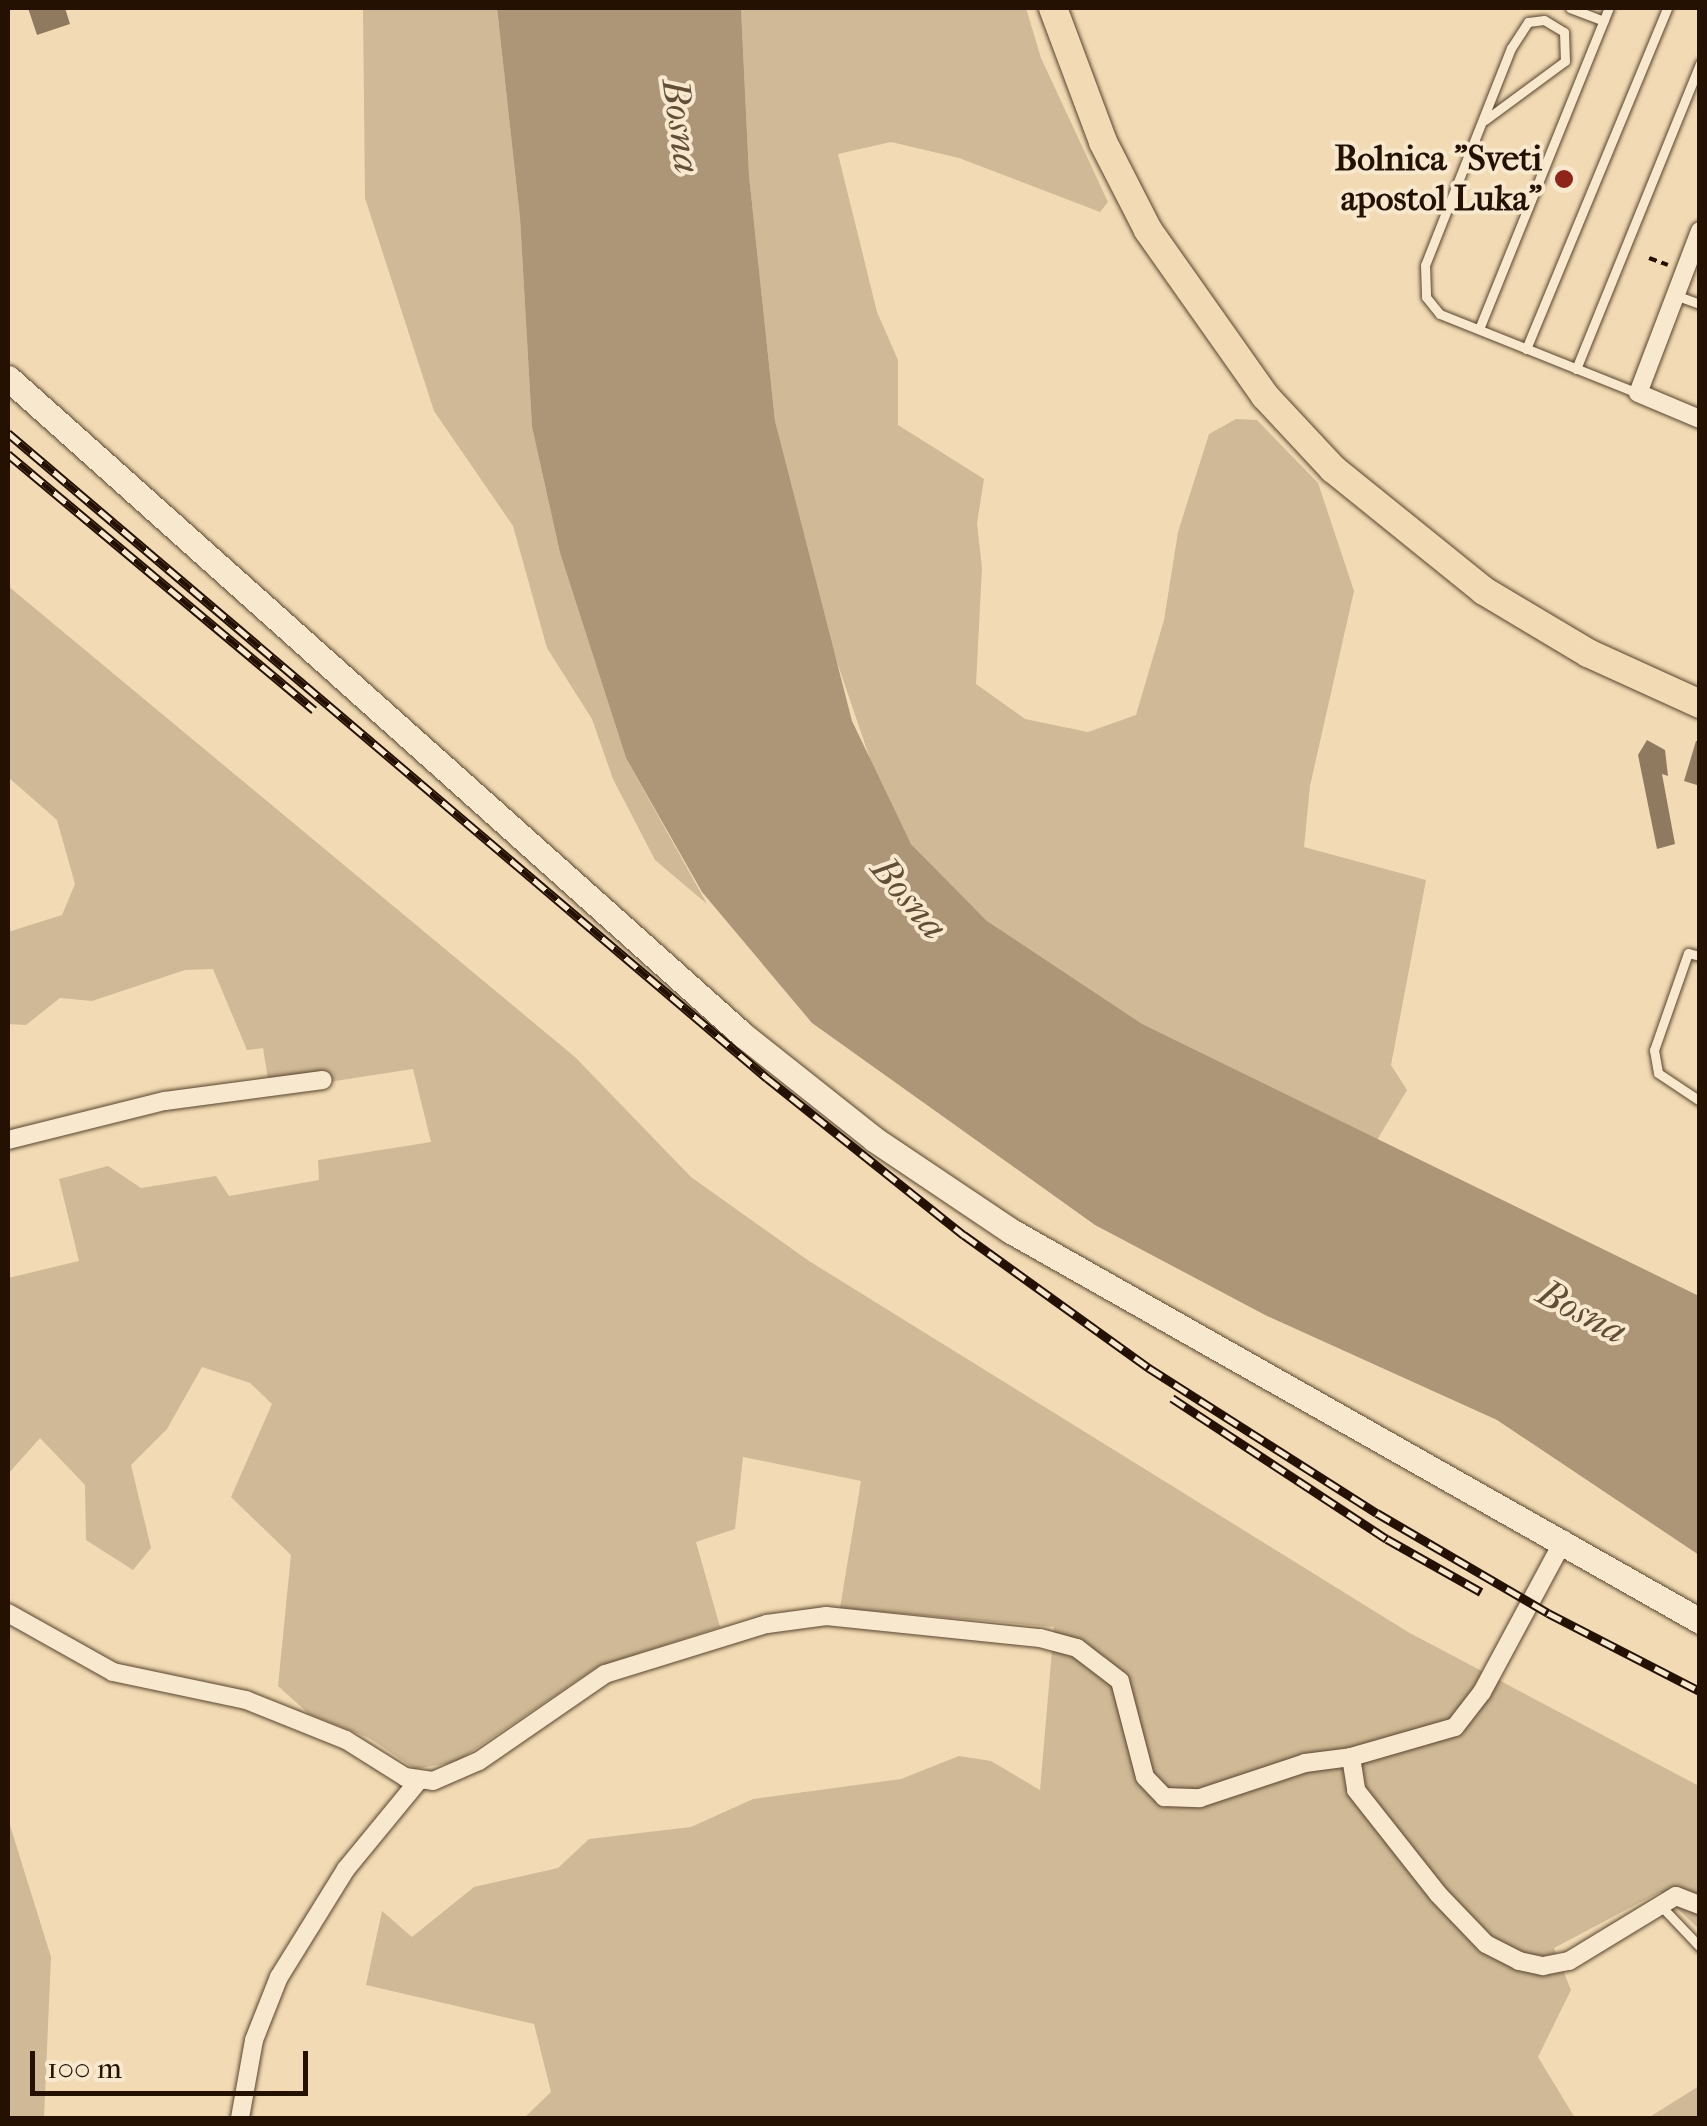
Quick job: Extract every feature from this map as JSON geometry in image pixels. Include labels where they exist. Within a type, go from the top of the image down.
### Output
[{"type":"main road","points":[[1053,8],[1103,142],[1148,230],[1265,396],[1333,469],[1484,591],[1588,654],[1700,704]]},
{"type":"main road","points":[[8,378],[743,1036],[874,1139],[1011,1230],[1564,1540],[1700,1621]]},
{"type":"street","points":[[1700,230],[1638,394],[1700,419]]},
{"type":"street","points":[[8,1140],[165,1101],[323,1080]]},
{"type":"street","points":[[8,1612],[113,1672],[246,1700],[302,1719],[418,1780],[452,1775],[479,1761],[604,1674],[767,1624],[826,1616],[1077,1648],[1120,1680],[1137,1727],[1144,1777],[1164,1798],[1200,1798],[1304,1763],[1351,1758],[1455,1727],[1482,1692],[1564,1540]]},
{"type":"street","points":[[1351,1758],[1356,1790],[1438,1894],[1486,1944],[1519,1961],[1544,1966],[1569,1961],[1676,1896],[1700,1905]]},
{"type":"street","points":[[240,2118],[254,2040],[279,1977],[346,1869],[418,1780]]},
{"type":"lane","points":[[1570,8],[1604,21]]},
{"type":"lane","points":[[1478,329],[1609,8]]},
{"type":"lane","points":[[1526,348],[1668,8]]},
{"type":"lane","points":[[1485,120],[1565,61],[1564,32],[1544,20],[1528,22],[1485,120],[1423,274],[1432,307],[1638,394]]},
{"type":"lane","points":[[1576,369],[1700,64]]},
{"type":"lane","points":[[1675,295],[1700,304]]},
{"type":"lane","points":[[1700,956],[1688,953],[1654,1050],[1658,1073],[1700,1101]]},
{"type":"lane","points":[[1661,1906],[1700,1947]]},
{"type":"shaded area","points":[[363,8],[497,8],[520,218],[532,427],[560,553],[626,758],[707,904],[655,860],[613,779],[592,719],[547,648],[513,526],[434,411],[365,198]]},
{"type":"shaded area","points":[[741,8],[1026,8],[1041,58],[1108,202],[1100,212],[959,158],[891,142],[838,154],[877,312],[898,360],[898,425],[984,479],[977,523],[982,568],[976,684],[1025,719],[1088,732],[1136,715],[1164,620],[1178,532],[1209,434],[1236,419],[1257,420],[1318,483],[1354,591],[1310,786],[1304,847],[1426,880],[1391,1065],[1407,1090],[1377,1140],[1141,1024],[987,921],[911,844],[881,791],[824,624],[775,421],[749,175]]},
{"type":"shaded area","points":[[8,586],[575,1057],[691,1177],[809,1261],[1408,1632],[1699,1786],[1699,1929],[1660,1892],[1554,1948],[1571,1990],[1538,2057],[1575,2118],[524,2118],[551,2092],[534,2024],[366,1985],[382,1911],[412,1937],[474,1887],[558,1868],[589,1839],[691,1827],[753,1799],[901,1779],[959,1756],[991,1761],[1040,1790],[1054,1627],[840,1608],[861,1481],[743,1457],[735,1529],[696,1542],[720,1627],[597,1667],[456,1762],[415,1769],[369,1738],[309,1714],[278,1686],[291,1555],[231,1497],[272,1404],[250,1383],[202,1367],[167,1429],[131,1465],[151,1548],[133,1570],[86,1540],[85,1485],[40,1438],[8,1474],[8,1278],[79,1261],[59,1179],[108,1166],[141,1188],[216,1176],[229,1196],[319,1180],[318,1160],[431,1142],[413,1069],[270,1091],[263,1048],[247,1050],[213,969],[185,970],[92,1001],[60,998],[26,1025],[8,1024],[8,932],[62,915],[75,884],[57,820],[8,777]]},
{"type":"shaded area","points":[[8,1819],[51,1957],[44,2118],[8,2118]]},
{"type":"shaded area","points":[[1699,2086],[1699,2118],[1648,2118]]},
{"type":"water","name":"Bosna","points":[[497,8],[741,8],[749,175],[775,421],[852,721],[911,844],[987,921],[1142,1024],[1699,1296],[1699,1555],[1497,1420],[1267,1316],[1095,1225],[812,1023],[702,892],[626,758],[560,553],[532,427],[520,218]]},
{"type":"building","points":[[28,8],[65,8],[70,24],[37,35]]},
{"type":"building","points":[[1647,740],[1665,750],[1668,776],[1662,774],[1675,844],[1657,849],[1638,755]]},
{"type":"building","points":[[1696,741],[1700,741],[1700,786],[1684,781]]},
{"type":"railway","points":[[8,433],[767,1078],[964,1235],[1149,1368],[1377,1513],[1548,1613],[1700,1691]]},
{"type":"railway","points":[[8,454],[314,710]]},
{"type":"railway","points":[[1172,1398],[1387,1539],[1481,1592]]},
{"type":"place","name":"Bolnica \"Sveti apostol Luka\"","points":[[1564,179]]}]
